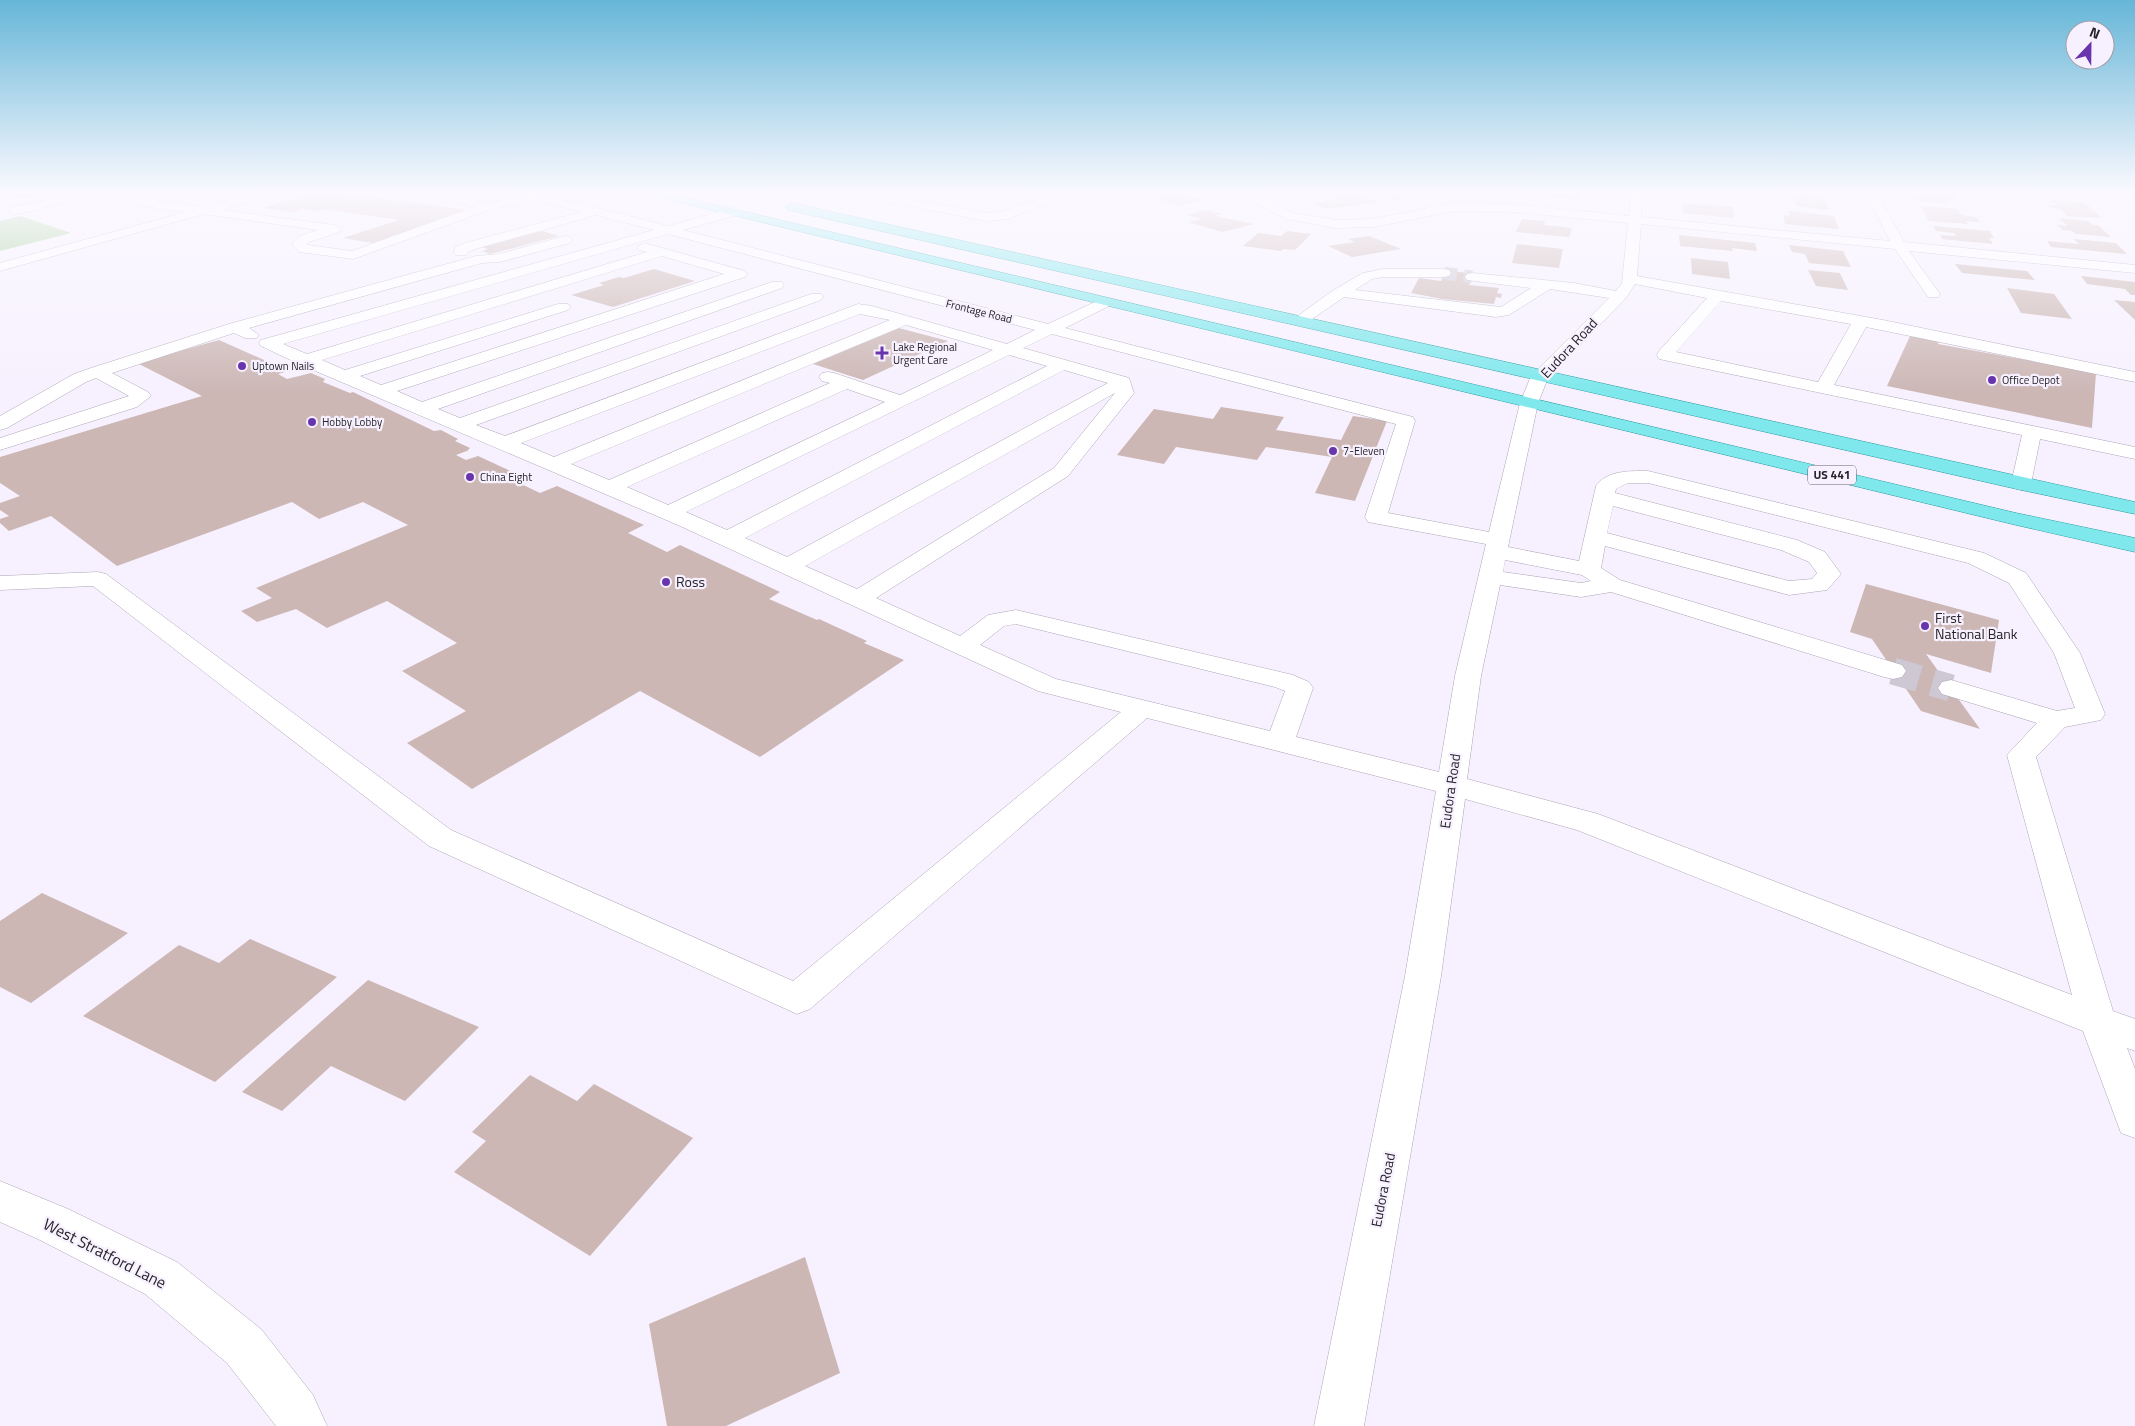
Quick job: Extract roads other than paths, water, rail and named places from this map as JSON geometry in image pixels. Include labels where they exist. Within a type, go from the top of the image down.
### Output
[{"type":"main road","name":"US 441","points":[[930,260],[1529,403],[2135,545]]},
{"type":"main road","name":"US 441","points":[[1025,260],[2135,508]]},
{"type":"street","points":[[0,267],[27,260]]},
{"type":"street","points":[[0,424],[80,378],[96,372],[235,327],[479,260]]},
{"type":"street","points":[[267,343],[565,260]]},
{"type":"street","points":[[305,360],[638,260]]},
{"type":"street","points":[[688,260],[1122,382]]},
{"type":"street","name":"Frontage Road","points":[[784,260],[1406,421],[1376,517],[1497,546]]},
{"type":"street","name":"Eudora Road","points":[[1339,1426],[1423,976],[1468,676],[1529,403],[1540,376],[1620,296],[1629,279],[1631,260]]},
{"type":"street","points":[[1909,260],[1933,294]]},
{"type":"street","points":[[2038,260],[2135,269]]},
{"type":"street","points":[[1299,321],[1368,276],[1383,273],[1444,274]]},
{"type":"street","points":[[380,391],[737,274]]},
{"type":"street","points":[[1472,277],[1542,285],[1558,284],[1620,296]]},
{"type":"street","points":[[1629,279],[1874,324],[2114,371],[2135,377]]},
{"type":"street","points":[[1338,294],[1356,294],[1504,312],[1542,285]]},
{"type":"street","points":[[420,409],[778,286]]},
{"type":"street","points":[[523,295],[601,319]]},
{"type":"street","points":[[1717,296],[1664,355],[2135,453]]},
{"type":"street","points":[[458,425],[816,297]]},
{"type":"street","points":[[668,513],[1106,302]]},
{"type":"street","points":[[343,376],[563,307]]},
{"type":"street","points":[[502,444],[858,309]]},
{"type":"street","points":[[552,465],[905,320]]},
{"type":"street","points":[[1868,341],[1874,324]]},
{"type":"street","points":[[1823,388],[1874,324]]},
{"type":"street","points":[[235,327],[305,360],[727,539],[1047,685],[1451,785],[1587,822],[2135,1035]]},
{"type":"street","points":[[727,539],[1062,365]]},
{"type":"street","points":[[793,366],[901,401]]},
{"type":"street","points":[[0,444],[132,403],[142,396],[96,372]]},
{"type":"street","points":[[1842,392],[1851,375]]},
{"type":"street","points":[[788,566],[1122,382]]},
{"type":"street","points":[[858,599],[1061,472],[1125,393],[1122,382]]},
{"type":"street","points":[[608,488],[846,383]]},
{"type":"street","points":[[2021,484],[2032,432]]},
{"type":"street","points":[[1589,570],[1606,486],[1624,477],[1648,477],[1976,558],[2018,578],[2067,653],[2091,714],[2056,720],[1951,688]]},
{"type":"street","points":[[1596,537],[1789,588],[1819,585],[1830,574],[1817,557],[1789,545],[1604,497]]},
{"type":"street","points":[[1497,546],[1589,570],[1612,585],[1893,671]]},
{"type":"street","points":[[1490,578],[1581,590],[1612,585]]},
{"type":"street","points":[[0,584],[98,579],[440,838],[797,999],[1142,708]]},
{"type":"street","points":[[962,646],[997,620],[1016,617],[1284,681],[1300,688],[1280,742]]},
{"type":"street","points":[[2056,720],[2021,755],[2098,1021],[2135,1120]]},
{"type":"street","name":"West Stratford Lane","points":[[0,1201],[53,1224],[161,1278],[244,1346],[296,1412],[302,1426]]},
{"type":"tunnel","points":[[1444,273],[1472,277]]},
{"type":"tunnel","points":[[1893,671],[1951,688]]},
{"type":"place","name":"Lake Regional Urgent Care","points":[[882,353]]},
{"type":"place","name":"Uptown Nails","points":[[242,366]]},
{"type":"place","name":"Office Depot","points":[[1992,380]]},
{"type":"place","name":"Hobby Lobby","points":[[312,422]]},
{"type":"place","name":"7-Eleven","points":[[1333,451]]},
{"type":"place","name":"China Eight","points":[[470,477]]},
{"type":"place","name":"Ross","points":[[666,582]]},
{"type":"place","name":"First National Bank","points":[[1925,626]]}]
